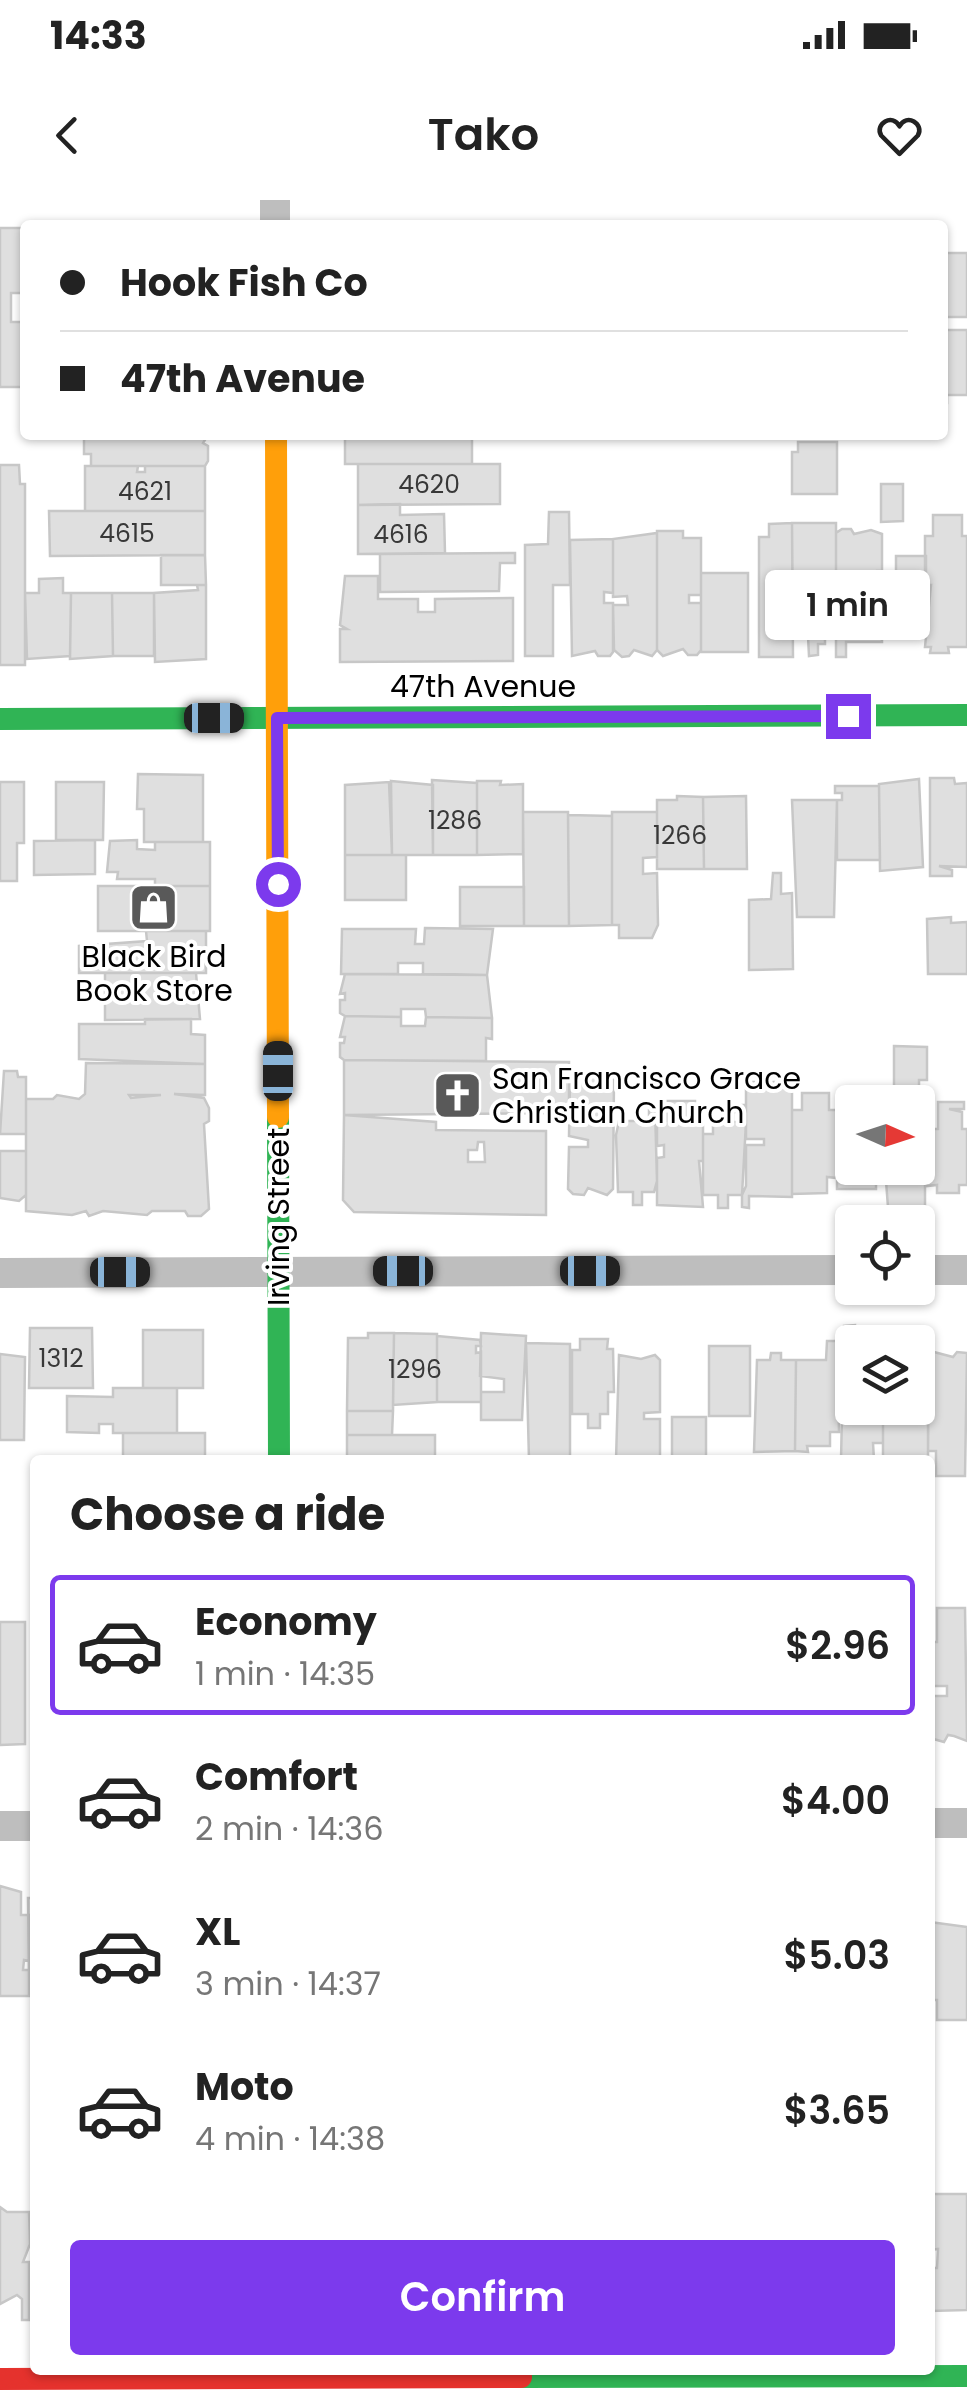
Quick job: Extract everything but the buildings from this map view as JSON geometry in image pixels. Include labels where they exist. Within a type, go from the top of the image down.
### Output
[{"type":"street","name":"Irving Street","points":[[276,440],[279,1455]]},
{"type":"street","name":"47th Avenue","points":[[0,718],[967,716]]},
{"type":"street","points":[[0,1272],[835,1270]]},
{"type":"street","points":[[935,1270],[967,1270]]},
{"type":"street","points":[[935,1823],[967,1823]]},
{"type":"street","points":[[0,1826],[30,1826]]},
{"type":"street","points":[[0,2379],[282,2385],[967,2376]]},
{"type":"traffic: fast","points":[[0,719],[967,715]]},
{"type":"traffic: fast","points":[[278,1117],[279,1455]]},
{"type":"traffic: fast","points":[[521,2377],[967,2376]]},
{"type":"traffic: slow","points":[[276,440],[278,1117]]},
{"type":"traffic: jam","points":[[0,2379],[521,2377]]},
{"type":"place","name":"Black Bird Book Store","points":[[154,908]]},
{"type":"place","name":"San Francisco Grace Christian Church","points":[[457,1096]]},
{"type":"route","points":[[278,884],[277,718],[848,716]]}]
